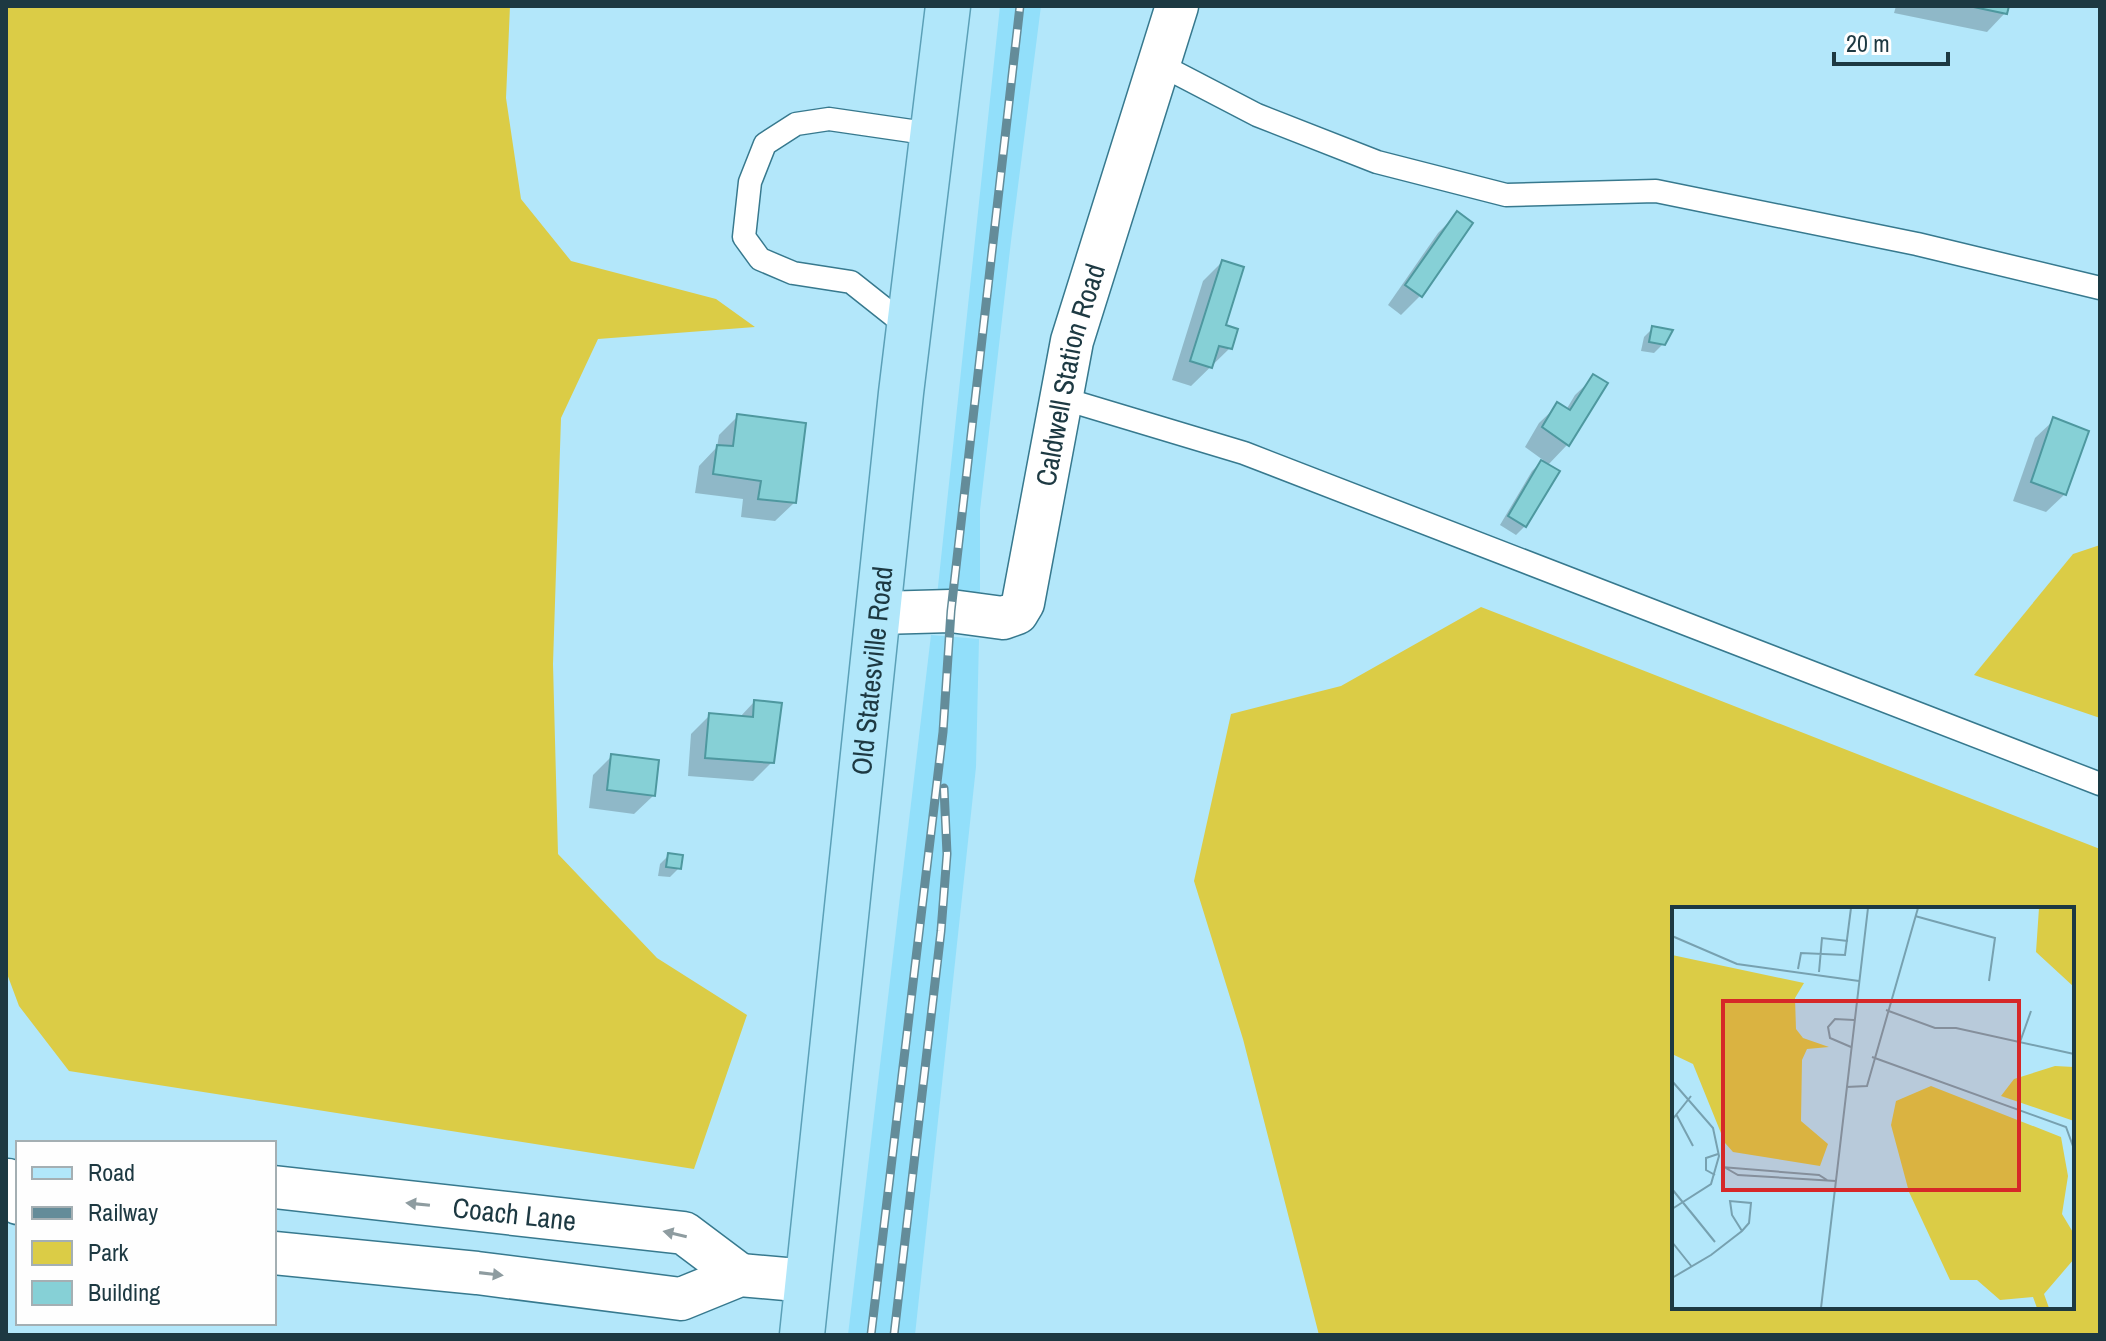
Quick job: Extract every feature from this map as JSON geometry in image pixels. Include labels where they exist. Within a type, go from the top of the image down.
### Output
[{"type":"main road","name":"Old Statesville Road","points":[[802,1335],[909,328],[948,6]]},
{"type":"street","name":"Caldwell Station Road","points":[[879,613],[951,611],[1003,618],[1017,613],[1023,603],[1072,341],[1177,6]]},
{"type":"street","name":"Coach Lane","points":[[276,1187],[684,1233],[740,1275]]},
{"type":"street","points":[[351,1259],[355,1197]]},
{"type":"street","points":[[276,1253],[351,1259],[681,1299],[740,1275],[808,1281]]},
{"type":"lane","points":[[1159,64],[1257,115],[1377,162],[1506,195],[1656,191],[1917,244],[2100,288]]},
{"type":"lane","points":[[909,328],[851,282],[793,273],[760,259],[744,237],[750,182],[765,144],[796,124],[829,119],[932,134]]},
{"type":"lane","points":[[1061,398],[1244,453],[2100,784]]},
{"type":"shaded area","points":[[1000,6],[1041,6],[980,510],[980,599],[937,596]]},
{"type":"shaded area","points":[[931,635],[979,639],[976,767],[915,1335],[848,1335]]},
{"type":"green space","points":[[6,6],[510,6],[506,98],[521,199],[571,261],[716,299],[755,327],[598,339],[561,418],[553,664],[558,854],[657,958],[747,1015],[694,1169],[69,1071],[19,1006],[6,971]]},
{"type":"green space","points":[[2100,545],[2100,718],[1974,675],[2073,554]]},
{"type":"green space","points":[[1481,607],[2100,849],[2100,1335],[1319,1335],[1243,1039],[1194,881],[1231,714],[1341,686]]},
{"type":"building","points":[[1969,6],[2009,6],[2007,14]]},
{"type":"building","points":[[1457,211],[1473,223],[1422,297],[1405,285]]},
{"type":"building","points":[[1222,260],[1244,267],[1226,325],[1238,329],[1232,349],[1219,346],[1212,368],[1190,361]]},
{"type":"building","points":[[1652,326],[1673,330],[1665,345],[1649,342]]},
{"type":"building","points":[[1593,374],[1608,383],[1569,446],[1542,427],[1557,402],[1570,410]]},
{"type":"building","points":[[737,414],[806,423],[796,503],[758,499],[761,481],[713,474],[717,445],[733,446]]},
{"type":"building","points":[[2053,417],[2089,431],[2066,495],[2031,482]]},
{"type":"building","points":[[1541,460],[1560,471],[1526,527],[1508,516]]},
{"type":"building","points":[[754,700],[782,703],[774,763],[705,758],[709,713],[753,717]]},
{"type":"building","points":[[611,754],[659,760],[655,796],[607,790]]},
{"type":"building","points":[[668,853],[683,855],[681,869],[666,867]]},
{"type":"railway","points":[[871,1335],[943,732],[951,611],[1020,6]]},
{"type":"railway","points":[[894,1335],[941,931],[947,854],[944,788]]}]
